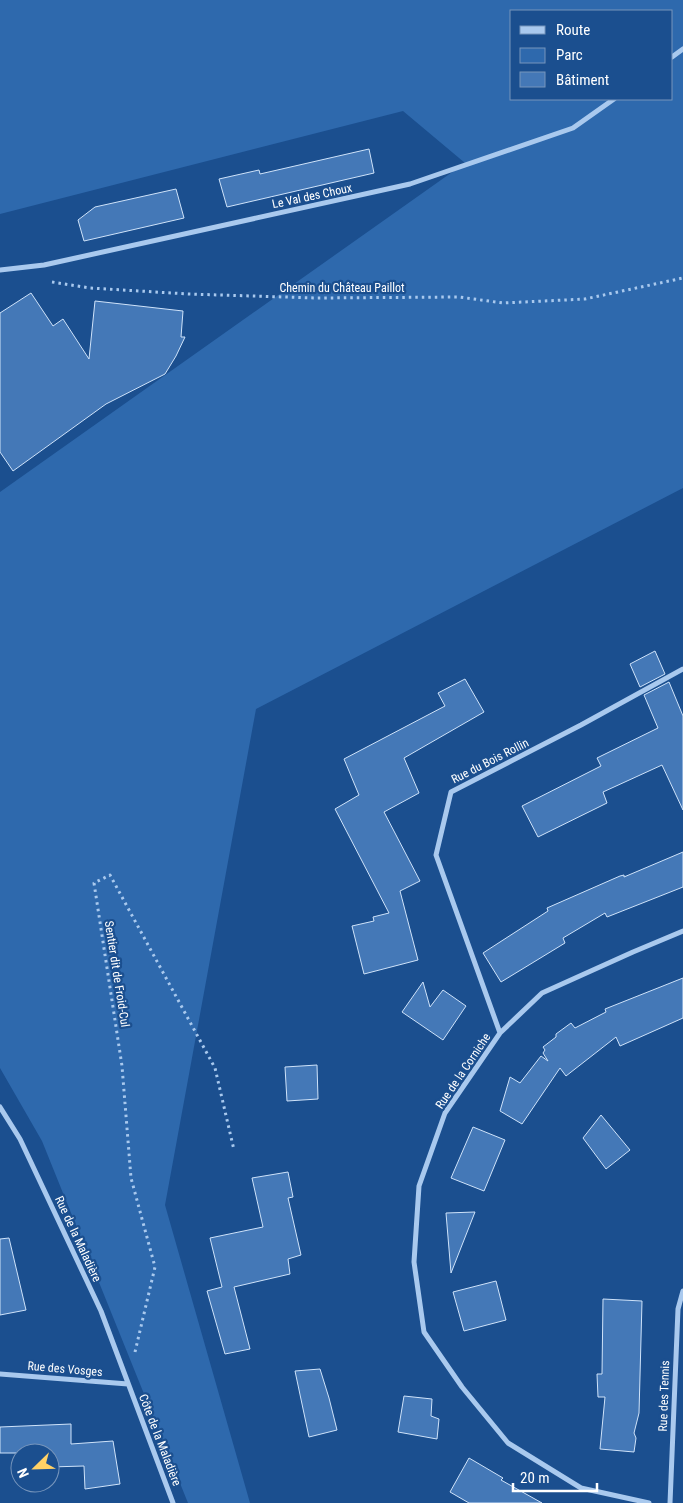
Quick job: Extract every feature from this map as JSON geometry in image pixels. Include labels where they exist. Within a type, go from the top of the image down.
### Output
[{"type":"street","name":"Le Val des Choux","points":[[0,270],[44,265],[410,184],[574,128],[613,100]]},
{"type":"street","name":"Rue du Bois Rollin","points":[[500,1032],[436,855],[451,792],[581,725],[683,669]]},
{"type":"street","name":"Rue de la Corniche","points":[[649,1503],[581,1488],[508,1442],[462,1387],[424,1332],[414,1262],[419,1186],[445,1113],[500,1032],[542,992],[683,932]]},
{"type":"street","name":"Rue de la Maladière","points":[[0,1107],[20,1139],[101,1311],[128,1384]]},
{"type":"street","name":"Rue des Tennis","points":[[670,1503],[678,1309],[683,1291]]},
{"type":"street","name":"Rue des Vosges","points":[[0,1374],[128,1384]]},
{"type":"street","name":"Côte de la Maladière","points":[[128,1384],[174,1503]]},
{"type":"path","name":"Chemin du Château Paillot","points":[[43,281],[90,288],[188,294],[316,298],[459,297],[503,303],[585,299],[683,278]]},
{"type":"path","name":"Sentier dit de Froid-Cul","points":[[128,1384],[155,1267],[131,1178],[122,1066],[94,883],[110,875],[216,1068],[234,1150]]},
{"type":"green space","points":[[0,0],[683,0],[683,488],[256,709],[165,1205],[250,1503],[188,1503],[42,1141],[0,1068],[0,492],[465,163],[403,111],[0,214]]},
{"type":"building","points":[[369,149],[374,173],[227,207],[219,179],[259,170],[260,174]]},
{"type":"building","points":[[176,189],[184,218],[84,241],[78,220],[95,207]]},
{"type":"building","points":[[31,293],[53,326],[63,319],[89,359],[95,301],[183,311],[181,337],[185,337],[165,374],[106,404],[13,471],[0,452],[0,313]]},
{"type":"building","points":[[655,651],[665,674],[640,687],[630,664]]},
{"type":"building","points":[[465,679],[484,712],[404,758],[419,793],[384,812],[420,881],[400,891],[418,960],[364,974],[352,926],[374,921],[373,917],[389,913],[335,809],[359,795],[344,759],[445,706],[438,693]]},
{"type":"building","points":[[669,682],[683,716],[683,810],[662,765],[603,792],[607,803],[538,837],[522,806],[601,766],[597,758],[658,728],[644,695]]},
{"type":"building","points":[[683,852],[683,887],[607,917],[605,913],[563,938],[565,943],[501,982],[483,953],[548,911],[547,908],[620,876],[624,875],[624,877]]},
{"type":"building","points":[[683,978],[683,1018],[620,1046],[616,1037],[566,1076],[560,1068],[522,1124],[500,1111],[510,1077],[520,1083],[541,1056],[548,1061],[543,1053],[545,1050],[543,1047],[571,1023],[575,1028],[606,1012],[605,1009]]},
{"type":"building","points":[[423,982],[430,1007],[443,990],[466,1006],[443,1040],[402,1012]]},
{"type":"building","points":[[317,1065],[318,1099],[287,1101],[285,1067]]},
{"type":"building","points":[[601,1115],[630,1150],[606,1169],[583,1138]]},
{"type":"building","points":[[473,1127],[505,1140],[484,1191],[451,1178]]},
{"type":"building","points":[[288,1172],[293,1197],[288,1198],[301,1255],[288,1259],[290,1274],[234,1287],[250,1349],[225,1354],[207,1291],[222,1287],[210,1238],[263,1227],[252,1178]]},
{"type":"building","points":[[475,1212],[451,1273],[446,1213]]},
{"type":"building","points":[[9,1238],[26,1310],[0,1315],[0,1239]]},
{"type":"building","points":[[496,1281],[506,1320],[464,1331],[453,1292]]},
{"type":"building","points":[[603,1299],[642,1301],[639,1413],[634,1433],[636,1438],[634,1452],[600,1449],[605,1397],[598,1397],[597,1374],[602,1374]]},
{"type":"building","points":[[320,1369],[337,1430],[309,1437],[295,1371]]},
{"type":"building","points":[[404,1396],[432,1399],[431,1416],[439,1419],[437,1439],[398,1432]]},
{"type":"building","points":[[71,1424],[71,1444],[113,1441],[120,1484],[85,1489],[84,1466],[60,1467],[60,1443],[10,1443],[10,1453],[0,1453],[0,1427]]},
{"type":"building","points":[[469,1458],[503,1478],[501,1480],[542,1503],[469,1503],[450,1492]]}]
